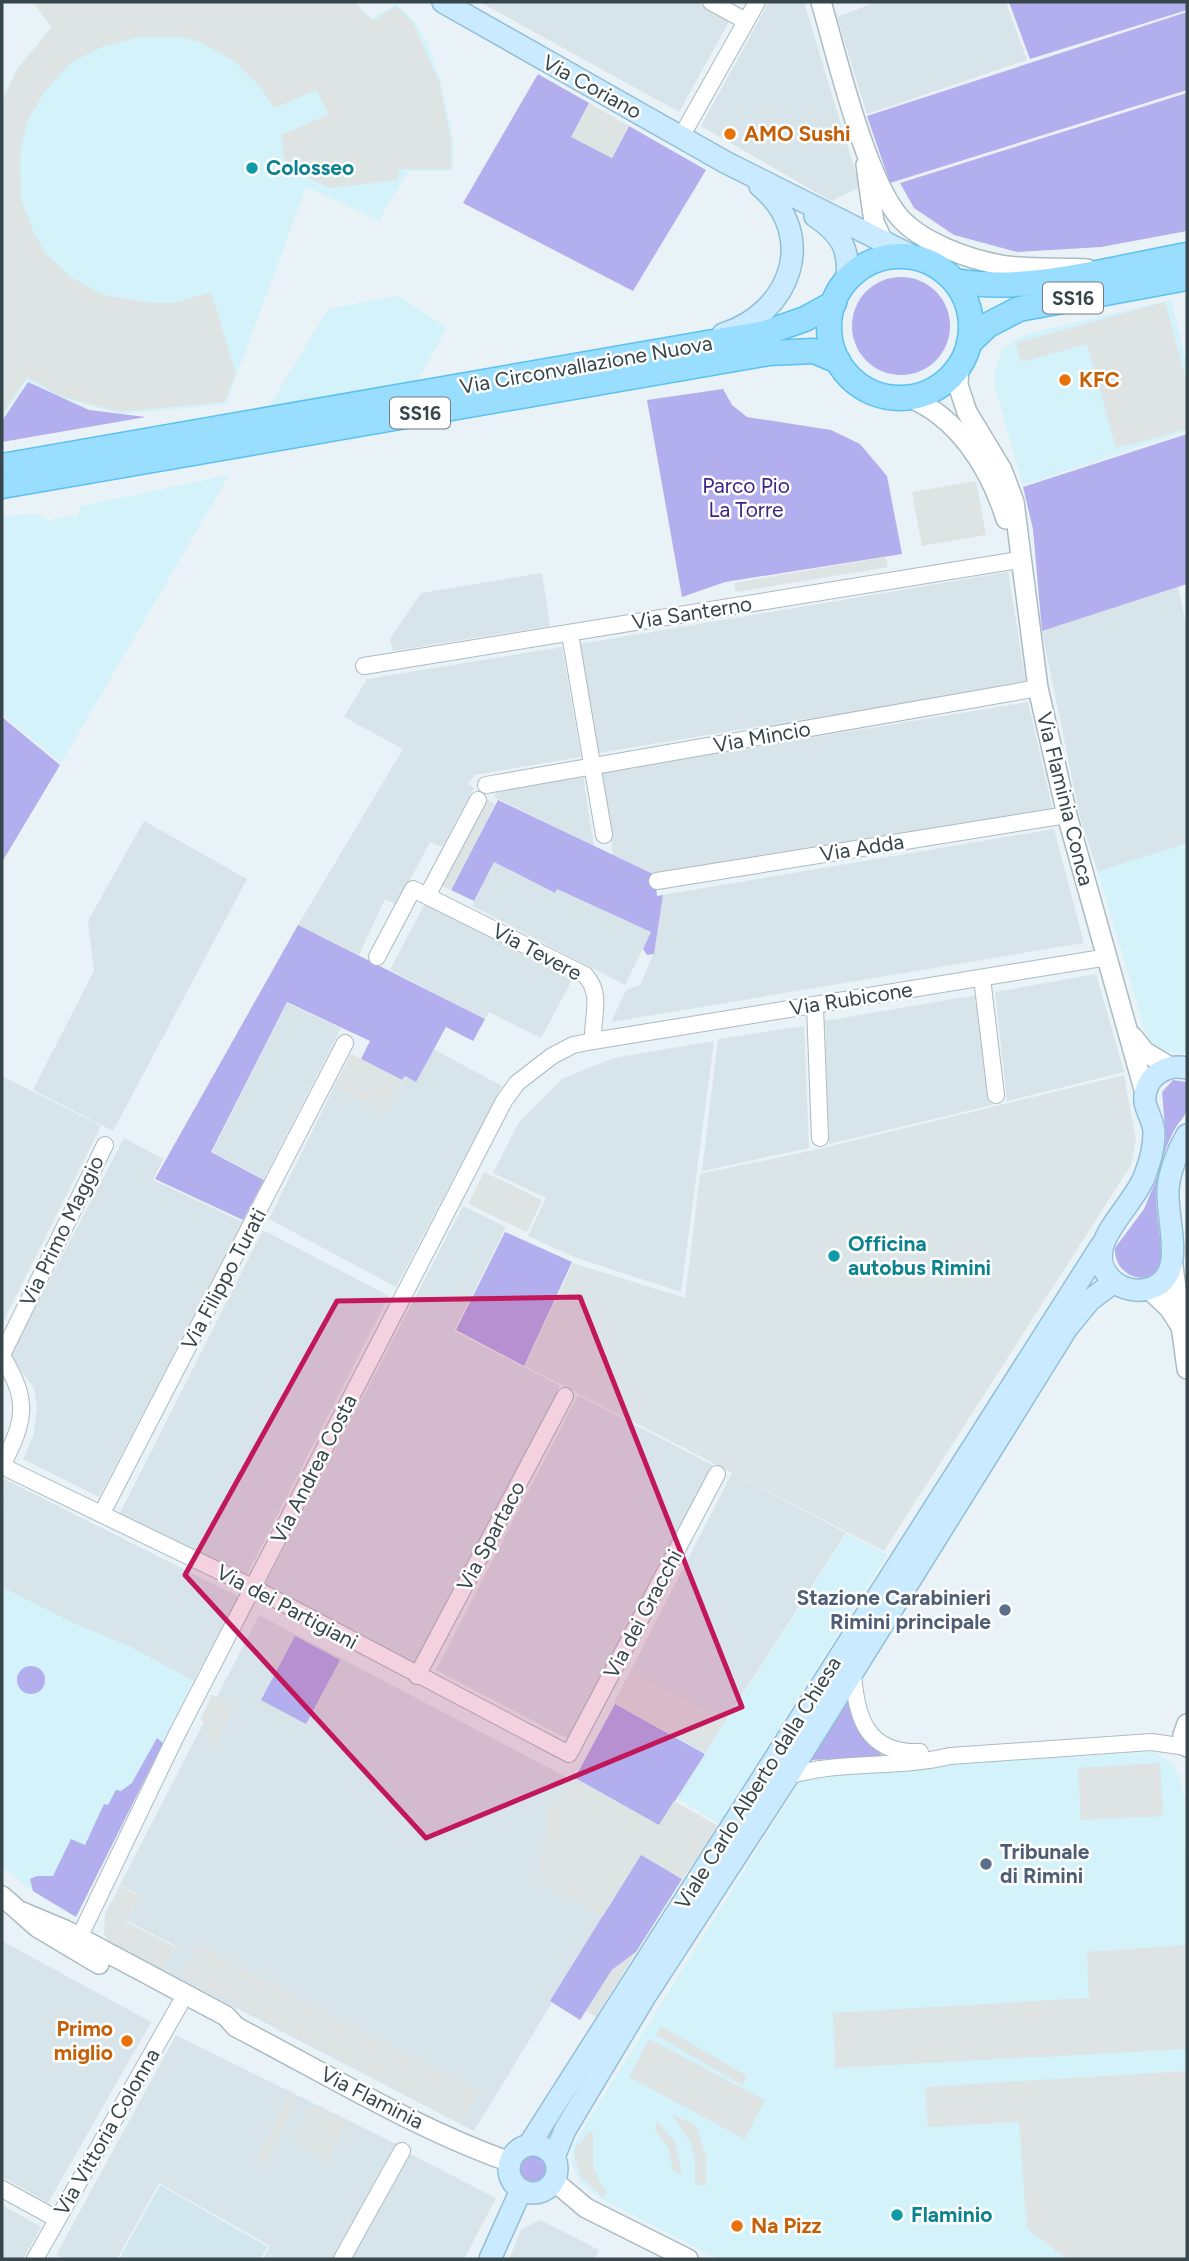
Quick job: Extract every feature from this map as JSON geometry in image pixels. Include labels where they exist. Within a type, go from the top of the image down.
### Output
[{"type":"main road","name":"Via Coriano","points":[[443,2],[770,186],[916,258]]},
{"type":"main road","name":"Via Coriano","points":[[663,352],[734,331],[768,309],[781,291],[792,260],[789,228],[780,208],[743,171]]},
{"type":"main road","name":"Via Coriano","points":[[770,186],[832,228],[845,244],[849,258],[847,280]]},
{"type":"main road","name":"SS16","points":[[954,281],[989,287],[1024,285],[1187,255]]},
{"type":"main road","points":[[838,361],[830,332],[834,303],[847,280],[865,266],[886,257],[916,258]]},
{"type":"main road","name":"SS16","points":[[916,258],[930,262],[954,281],[968,304],[971,317],[970,343]]},
{"type":"main road","name":"SS16","points":[[908,397],[937,388],[959,367],[970,343],[988,325],[1019,309],[1187,278]]},
{"type":"main road","name":"Via Circonvallazione Nuova","points":[[2,466],[765,333],[805,319],[834,303]]},
{"type":"main road","name":"Via Circonvallazione Nuova","points":[[2,485],[769,353],[814,351],[838,361],[846,372],[867,389],[894,397],[908,397]]},
{"type":"main road","points":[[2,453],[174,424],[199,422],[229,427]]},
{"type":"main road","points":[[2,502],[198,465],[253,441]]},
{"type":"main road","points":[[1146,1093],[1153,1077],[1179,1068]]},
{"type":"main road","name":"Viale Carlo Alberto dalla Chiesa","points":[[554,2157],[565,2130],[644,1998],[853,1673],[1019,1389],[1107,1232],[1140,1188],[1152,1154],[1153,1126],[1146,1093]]},
{"type":"main road","points":[[1101,1246],[1103,1266],[1114,1282],[1129,1289],[1149,1289],[1163,1281],[1173,1266],[1176,1252],[1170,1225],[1168,1187],[1187,1135]]},
{"type":"main road","name":"Viale Carlo Alberto dalla Chiesa","points":[[529,2145],[1019,1389],[1080,1310],[1114,1282]]},
{"type":"main road","points":[[491,2259],[539,2187],[557,2170],[554,2157],[546,2148],[529,2145],[516,2152],[510,2162],[511,2177],[539,2187]]},
{"type":"street","points":[[711,2],[746,21]]},
{"type":"street","points":[[681,136],[757,2]]},
{"type":"street","points":[[821,2],[859,129],[889,199],[900,217],[918,233],[944,247],[1003,266],[1097,270]]},
{"type":"street","points":[[859,129],[872,209],[882,239]]},
{"type":"street","name":"Via Flaminia Conca","points":[[959,367],[958,385],[967,412],[1002,470],[1014,502],[1019,559],[1038,688],[1067,815],[1146,1093]]},
{"type":"street","name":"Via Flaminia Conca","points":[[908,397],[942,414],[976,457],[1001,504],[1019,559]]},
{"type":"street","name":"Via Santerno","points":[[364,666],[1019,559]]},
{"type":"street","points":[[570,634],[604,835]]},
{"type":"street","name":"Via Mincio","points":[[486,785],[1038,688]]},
{"type":"street","points":[[377,957],[414,888],[427,896],[478,800]]},
{"type":"street","name":"Via Adda","points":[[657,881],[1067,815]]},
{"type":"street","name":"Via Tevere","points":[[427,896],[585,975],[594,984],[597,999],[592,1024],[593,1041]]},
{"type":"street","name":"Via Rubicone","points":[[593,1041],[1108,957]]},
{"type":"street","points":[[982,978],[996,1095]]},
{"type":"street","points":[[815,1006],[820,1138]]},
{"type":"street","points":[[1130,1034],[1145,1052],[1179,1068]]},
{"type":"street","name":"Via Andrea Costa","points":[[79,1938],[176,1736],[504,1101],[517,1083],[552,1056],[573,1045],[593,1041]]},
{"type":"street","name":"Via Filippo Turati","points":[[102,1513],[345,1043]]},
{"type":"street","name":"Via Primo Maggio","points":[[2,1355],[105,1145]]},
{"type":"street","points":[[1173,1266],[1187,1367]]},
{"type":"street","points":[[1149,1289],[1169,1308],[1182,1327]]},
{"type":"street","points":[[2,1355],[16,1379],[23,1402],[21,1428],[2,1466]]},
{"type":"street","name":"Via Spartaco","points":[[417,1676],[565,1396]]},
{"type":"street","name":"Via dei Partigiani","points":[[2,1466],[254,1588],[569,1754]]},
{"type":"street","name":"Via dei Gracchi","points":[[569,1754],[717,1474]]},
{"type":"street","points":[[853,1673],[855,1700],[865,1729],[882,1745],[904,1752],[926,1751],[950,1755]]},
{"type":"street","points":[[788,1776],[810,1770],[929,1761],[950,1755],[1151,1742],[1187,1737]]},
{"type":"street","name":"Via Flaminia","points":[[2,1896],[57,1941],[221,2025],[236,2027],[467,2147],[510,2162]]},
{"type":"street","name":"Via Flaminia","points":[[22,1912],[79,1938],[226,2016],[236,2027]]},
{"type":"street","name":"Via Vittoria Colonna","points":[[35,2259],[180,2004]]},
{"type":"street","points":[[342,2259],[402,2151]]},
{"type":"street","points":[[539,2187],[688,2259]]},
{"type":"street","points":[[2,2189],[57,2219]]},
{"type":"highlighted area","points":[[580,1297],[742,1707],[426,1838],[185,1575],[337,1301]]},
{"type":"shaded area","points":[[32,2],[356,2],[372,19],[396,3],[415,22],[429,47],[440,80],[453,140],[453,171],[408,171],[379,220],[306,187],[226,404],[120,414],[59,397],[27,380],[2,418],[2,100],[16,70],[51,27]]},
{"type":"shaded area","points":[[33,2],[354,2],[373,21],[396,6],[413,23],[439,81],[451,140],[451,169],[399,169],[398,180],[331,188],[286,169],[281,135],[328,115],[317,90],[274,108],[262,89],[235,62],[201,42],[180,37],[138,37],[102,47],[85,55],[69,65],[45,91],[28,120],[23,138],[20,156],[21,199],[35,236],[47,255],[72,278],[103,295],[154,303],[175,303],[211,292],[236,374],[224,402],[120,412],[60,396],[27,377],[2,415],[2,101],[17,70],[52,27]]},
{"type":"shaded area","points":[[480,2],[696,2],[730,20],[679,112]]},
{"type":"shaded area","points":[[769,2],[804,2],[860,187],[831,201],[701,126]]},
{"type":"shaded area","points":[[876,2],[1006,2],[1027,60],[867,114],[837,17]]},
{"type":"shaded area","points":[[589,103],[629,126],[612,158],[571,137]]},
{"type":"shaded area","points":[[398,296],[447,328],[416,383],[267,410],[328,309]]},
{"type":"shaded area","points":[[1171,300],[1187,364],[1187,431],[1023,485],[994,384],[995,371],[1003,349],[1030,333]]},
{"type":"shaded area","points":[[1165,302],[1187,383],[1187,429],[1116,448],[1087,344],[1021,362],[1016,343]]},
{"type":"shaded area","points":[[229,475],[61,763],[2,714],[2,516],[37,514],[48,520],[78,515],[81,506]]},
{"type":"shaded area","points":[[976,481],[986,535],[922,546],[912,492]]},
{"type":"shaded area","points":[[886,557],[888,567],[736,592],[734,583]]},
{"type":"shaded area","points":[[1008,572],[1026,683],[598,753],[580,644]]},
{"type":"shaded area","points":[[542,573],[550,626],[393,651],[390,639],[421,593]]},
{"type":"shaded area","points":[[1178,587],[1187,629],[1187,843],[1098,872],[1080,817],[1042,631]]},
{"type":"shaded area","points":[[562,647],[581,757],[474,775],[468,784],[474,788],[442,847],[430,842],[397,905],[385,899],[359,955],[298,925],[403,749],[344,717],[367,679]]},
{"type":"shaded area","points":[[1028,702],[1053,811],[655,875],[613,855],[602,772]]},
{"type":"shaded area","points":[[583,776],[594,846],[494,797],[497,791]]},
{"type":"shaded area","points":[[484,798],[495,804],[451,890],[440,885]]},
{"type":"shaded area","points":[[144,821],[247,879],[113,1131],[33,1090],[94,971],[88,921]]},
{"type":"shaded area","points":[[1054,829],[1084,943],[611,1022],[626,990],[640,985],[654,953],[663,895]]},
{"type":"shaded area","points":[[1187,843],[1187,1053],[1180,1054],[1158,1049],[1148,1040],[1098,872]]},
{"type":"shaded area","points":[[494,862],[554,893],[557,889],[651,932],[625,985],[472,906]]},
{"type":"shaded area","points":[[425,903],[572,980],[541,1038],[489,1012],[485,1019],[390,970]]},
{"type":"shaded area","points":[[1096,974],[1124,1072],[1007,1101],[995,992]]},
{"type":"shaded area","points":[[977,995],[992,1105],[829,1144],[825,1021]]},
{"type":"shaded area","points":[[287,1003],[341,1028],[264,1179],[212,1152]]},
{"type":"shaded area","points":[[804,1026],[809,1148],[702,1171],[718,1039]]},
{"type":"shaded area","points":[[714,1041],[681,1292],[574,1257],[528,1236],[546,1198],[493,1173],[519,1122],[562,1079],[614,1058]]},
{"type":"shaded area","points":[[433,1049],[502,1086],[396,1287],[269,1219],[334,1087],[385,1113],[405,1076],[416,1081]]},
{"type":"shaded area","points":[[351,1054],[402,1080],[385,1113],[334,1087]]},
{"type":"shaded area","points":[[1124,1075],[1136,1140],[1131,1165],[884,1551],[525,1366],[573,1263],[685,1298],[700,1174],[823,1148]]},
{"type":"shaded area","points":[[2,1076],[101,1126],[2,1324]]},
{"type":"shaded area","points":[[124,1138],[163,1159],[153,1180],[243,1222],[99,1497],[23,1459],[34,1434],[37,1407],[34,1388],[10,1356]]},
{"type":"shaded area","points":[[484,1172],[542,1200],[527,1232],[468,1204]]},
{"type":"shaded area","points":[[463,1206],[506,1227],[454,1331],[560,1386],[415,1666],[264,1586]]},
{"type":"shaded area","points":[[263,1230],[389,1296],[245,1578],[119,1515]]},
{"type":"shaded area","points":[[578,1395],[714,1466],[568,1739],[436,1670]]},
{"type":"shaded area","points":[[732,1473],[846,1533],[705,1753],[614,1703]]},
{"type":"shaded area","points":[[4,1479],[239,1597],[193,1681],[131,1647],[71,1622],[2,1587]]},
{"type":"shaded area","points":[[847,1534],[887,1555],[719,1824],[677,1798]]},
{"type":"shaded area","points":[[2,1587],[71,1622],[131,1647],[193,1681],[76,1917],[37,1894],[2,1867]]},
{"type":"shaded area","points":[[259,1615],[659,1826],[474,2131],[163,1970],[176,1946],[127,1921],[139,1895],[120,1885]]},
{"type":"shaded area","points":[[632,1671],[725,1720],[705,1751],[615,1703]]},
{"type":"shaded area","points":[[212,1695],[234,1705],[216,1745],[204,1739],[211,1725],[200,1720]]},
{"type":"shaded area","points":[[1147,1752],[1158,1754],[1174,1764],[1185,1797],[1187,2070],[1152,2072],[1187,2071],[1187,2259],[718,2259],[600,2198],[580,2182],[572,2163],[573,2145],[799,1783],[812,1775],[831,1772]]},
{"type":"shaded area","points":[[1160,1763],[1163,1816],[1081,1820],[1078,1768]]},
{"type":"shaded area","points":[[575,1778],[659,1825],[674,1801],[720,1827],[682,1879],[641,1855],[603,1916],[537,1882],[547,1833],[545,1814]]},
{"type":"shaded area","points":[[120,1886],[139,1896],[126,1922],[175,1947],[163,1970],[108,1941],[104,1933],[105,1914]]},
{"type":"shaded area","points":[[2,1941],[151,2022],[48,2203],[2,2177]]},
{"type":"shaded area","points":[[1187,1945],[1187,2049],[835,2068],[833,2013],[1089,1998],[1087,1952]]},
{"type":"shaded area","points":[[198,1946],[479,2091],[462,2123],[181,1977]]},
{"type":"shaded area","points":[[636,1952],[596,2017],[586,2011],[612,1970]]},
{"type":"shaded area","points":[[661,2026],[747,2076],[742,2085],[656,2035]]},
{"type":"shaded area","points":[[176,2035],[398,2145],[335,2259],[263,2259],[270,2246],[159,2183],[117,2259],[64,2259],[56,2255]]},
{"type":"shaded area","points":[[649,2039],[765,2100],[745,2139],[629,2077]]},
{"type":"shaded area","points":[[1187,2071],[1187,2259],[1067,2259],[1027,2229],[1019,2122],[928,2127],[925,2087]]},
{"type":"shaded area","points":[[288,2096],[297,2100],[265,2167],[256,2162]]},
{"type":"shaded area","points":[[312,2105],[347,2122],[328,2159],[293,2141]]},
{"type":"shaded area","points":[[672,2115],[693,2123],[698,2131],[706,2157],[706,2186],[695,2184],[695,2157],[690,2141]]},
{"type":"shaded area","points":[[657,2121],[675,2142],[682,2175],[673,2171],[668,2147],[655,2130]]},
{"type":"shaded area","points":[[588,2132],[593,2132],[593,2167],[601,2185],[607,2191],[603,2198],[580,2176],[575,2158],[576,2143],[580,2144]]},
{"type":"shaded area","points":[[408,2153],[496,2198],[464,2259],[349,2259]]},
{"type":"shaded area","points":[[160,2185],[268,2247],[260,2259],[119,2259]]},
{"type":"shaded area","points":[[2,2205],[41,2227],[23,2259],[2,2259]]},
{"type":"shaded area","points":[[540,2220],[599,2250],[594,2259],[509,2259],[521,2230]]},
{"type":"green space","points":[[1009,2],[1187,2],[1187,10],[1030,59]]},
{"type":"green space","points":[[1187,12],[1187,90],[890,183],[867,116]]},
{"type":"green space","points":[[538,74],[589,103],[572,137],[612,158],[629,126],[706,170],[633,291],[463,203]]},
{"type":"green space","points":[[1187,93],[1187,231],[1101,247],[1017,252],[954,235],[914,208],[900,183]]},
{"type":"green space","points":[[901,277],[928,285],[942,299],[950,326],[942,353],[928,367],[901,375],[874,367],[860,353],[852,326],[860,299],[874,285]]},
{"type":"green space","points":[[28,382],[89,410],[146,417],[2,442],[2,421]]},
{"type":"green space","name":"Parco Pio La Torre","points":[[723,389],[732,405],[747,417],[831,430],[860,444],[887,476],[902,554],[725,582],[682,597],[647,400]]},
{"type":"green space","points":[[1187,434],[1187,584],[1042,631],[1033,529],[1023,487]]},
{"type":"green space","points":[[2,717],[60,765],[2,862]]},
{"type":"green space","points":[[498,800],[655,875],[657,896],[663,895],[654,954],[647,955],[643,949],[651,932],[557,889],[555,893],[494,862],[474,901],[451,890]]},
{"type":"green space","points":[[298,925],[485,1019],[473,1041],[446,1027],[416,1082],[405,1076],[402,1080],[361,1059],[370,1041],[287,1002],[211,1152],[264,1180],[243,1220],[155,1179]]},
{"type":"green space","points":[[1173,1080],[1187,1082],[1188,1106],[1169,1142],[1157,1181],[1160,1264],[1148,1277],[1140,1278],[1125,1272],[1116,1257],[1115,1248],[1144,1209],[1157,1178],[1166,1139],[1162,1092]]},
{"type":"green space","points":[[505,1232],[572,1262],[524,1366],[456,1330]]},
{"type":"green space","points":[[295,1636],[340,1660],[306,1724],[261,1700]]},
{"type":"green space","points":[[31,1666],[41,1670],[45,1680],[41,1690],[31,1694],[21,1690],[17,1680],[21,1670]]},
{"type":"green space","points":[[848,1698],[860,1734],[884,1757],[810,1760]]},
{"type":"green space","points":[[615,1704],[705,1754],[659,1826],[575,1778]]},
{"type":"green space","points":[[157,1738],[163,1743],[76,1917],[33,1891],[30,1879],[53,1876],[71,1839],[85,1845],[104,1804],[108,1805],[116,1790],[121,1791],[132,1783]]},
{"type":"green space","points":[[641,1854],[682,1879],[636,1952],[612,1970],[580,2020],[550,2001]]},
{"type":"green space","points":[[533,2155],[543,2159],[547,2169],[543,2179],[533,2183],[523,2179],[519,2169],[523,2159]]},
{"type":"place","name":"AMO Sushi","points":[[730,134]]},
{"type":"place","name":"Colosseo","points":[[252,168]]},
{"type":"place","name":"KFC","points":[[1065,380]]},
{"type":"place","name":"Officina autobus Rimini","points":[[834,1256]]},
{"type":"place","name":"Stazione Carabinieri Rimini principale","points":[[1005,1610]]},
{"type":"place","name":"Tribunale di Rimini","points":[[986,1864]]},
{"type":"place","name":"Primo miglio","points":[[127,2041]]},
{"type":"place","name":"Flaminio","points":[[897,2215]]},
{"type":"place","name":"Na Pizz","points":[[737,2226]]}]
